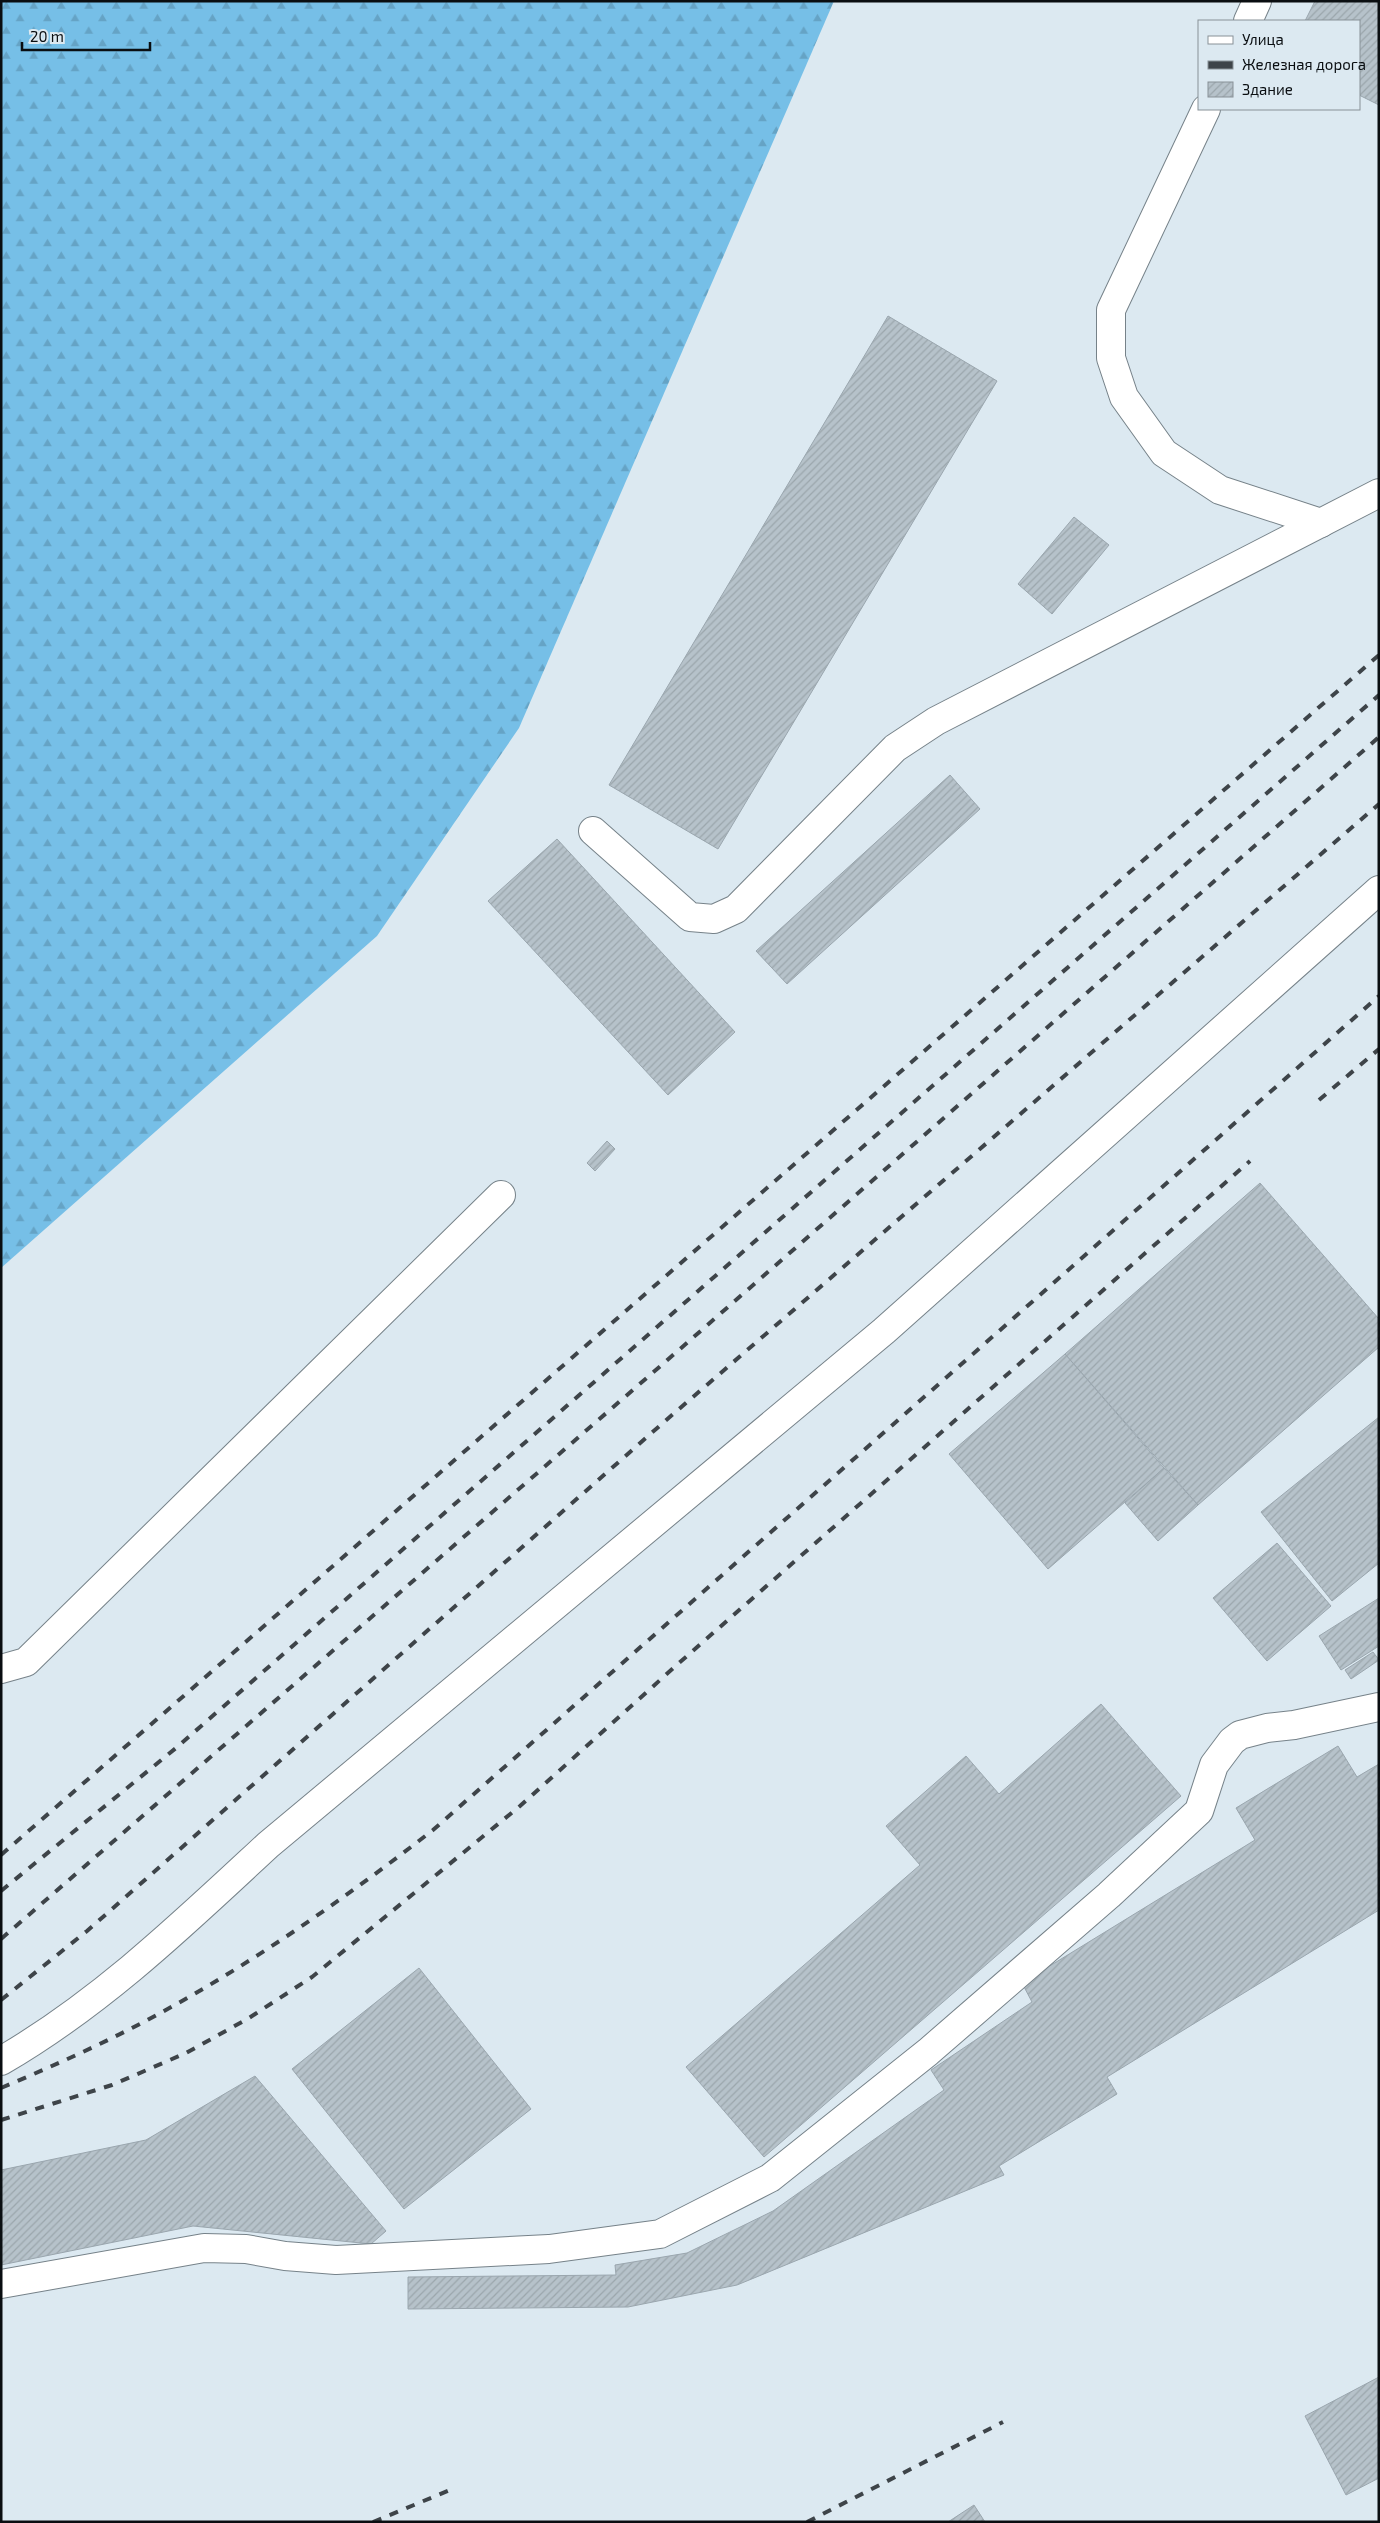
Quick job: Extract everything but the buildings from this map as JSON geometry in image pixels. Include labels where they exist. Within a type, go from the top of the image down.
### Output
[{"type":"street","points":[[1248,20],[1257,1]]},
{"type":"street","points":[[1206,110],[1111,310],[1111,358],[1124,397],[1164,453],[1220,490],[1321,523]]},
{"type":"street","points":[[593,831],[690,916],[714,919],[736,909],[895,748],[936,721],[1379,493]]},
{"type":"street","points":[[1,2061],[63,2023],[103,1992],[185,1923],[268,1845],[884,1331],[1379,890]]},
{"type":"street","points":[[1,1669],[26,1662],[502,1195]]},
{"type":"street","points":[[1,2284],[204,2248],[246,2249],[336,2260],[549,2249],[660,2234],[770,2178],[928,2052],[1109,1895],[1199,1811],[1214,1764],[1232,1741],[1240,1735],[1267,1728],[1294,1726],[1379,1708]]},
{"type":"green space","points":[[1,1],[834,1],[519,728],[377,936],[1,1268]]},
{"type":"railway","points":[[1,1855],[1379,655]]},
{"type":"railway","points":[[1,1891],[176,1748],[1379,695]]},
{"type":"railway","points":[[1,1939],[680,1349],[1379,737]]},
{"type":"railway","points":[[1,2000],[87,1931],[664,1422],[1379,804]]},
{"type":"railway","points":[[1,2088],[116,2036],[211,1984],[325,1910],[433,1830],[1379,996]]},
{"type":"railway","points":[[1319,1100],[1379,1049]]},
{"type":"railway","points":[[1,2120],[112,2085],[186,2053],[249,2018],[312,1977],[520,1806],[679,1663],[1250,1161]]},
{"type":"railway","points":[[807,2522],[1003,2422]]},
{"type":"railway","points":[[373,2522],[450,2490]]}]
